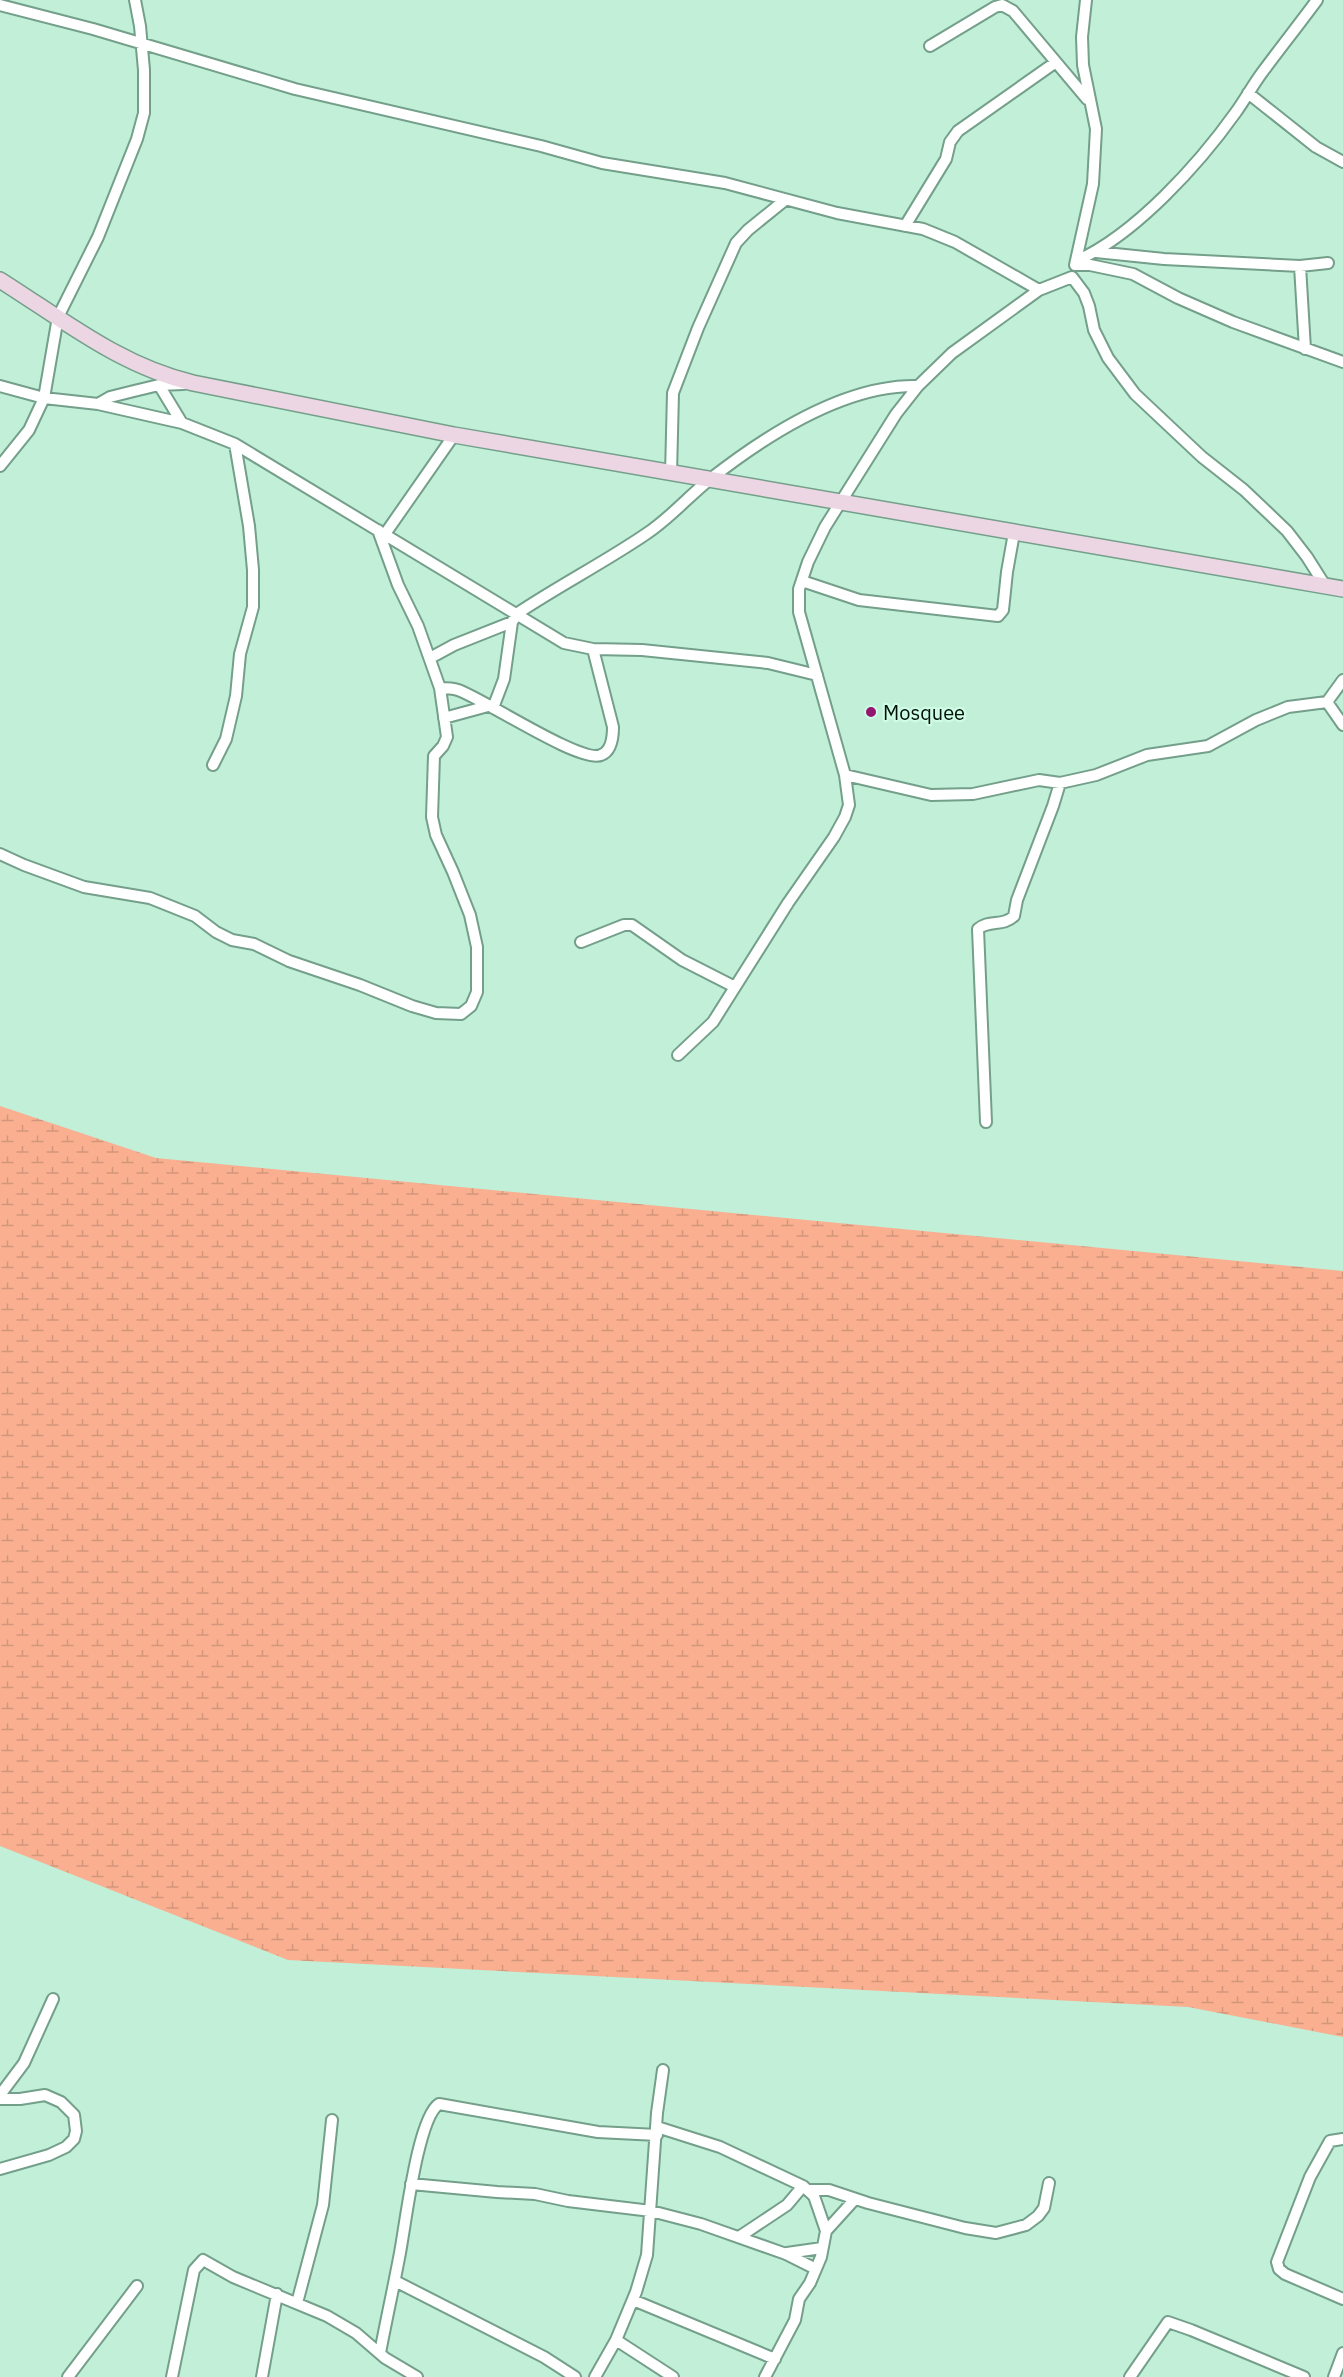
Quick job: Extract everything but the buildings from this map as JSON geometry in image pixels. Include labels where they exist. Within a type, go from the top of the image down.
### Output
[{"type":"street","points":[[0,466],[29,430],[44,398],[58,317],[98,237],[137,139],[144,114],[144,70],[135,0]]},
{"type":"street","points":[[1086,0],[1082,37],[1083,65],[1096,129],[1094,184],[1072,277],[1084,293],[1094,330],[1108,358],[1135,394],[1202,457],[1244,490],[1287,531],[1326,587]]},
{"type":"street","points":[[1075,263],[1096,252],[1132,225],[1203,153],[1317,0]]},
{"type":"street","points":[[0,5],[93,29],[295,88],[541,146],[602,163],[725,183],[785,200],[939,234],[1039,290]]},
{"type":"street","points":[[930,46],[1002,5],[1013,10],[1089,101]]},
{"type":"street","points":[[905,226],[946,159],[951,142],[958,131],[1056,62]]},
{"type":"street","points":[[1248,93],[1316,147],[1343,162]]},
{"type":"street","points":[[671,474],[673,393],[698,328],[736,243],[748,230],[785,200]]},
{"type":"street","points":[[1096,252],[1164,259],[1299,266],[1328,263]]},
{"type":"street","points":[[1075,263],[1133,274],[1178,298],[1233,322],[1343,362]]},
{"type":"street","points":[[1299,266],[1305,349]]},
{"type":"street","points":[[678,1055],[713,1022],[845,817],[849,805],[845,775],[800,612],[799,589],[825,527],[896,414],[918,386],[952,353],[1039,290],[1072,277]]},
{"type":"street","points":[[0,280],[90,339],[165,377],[454,435],[1343,590]]},
{"type":"street","points":[[98,404],[110,397],[159,385],[193,383]]},
{"type":"street","points":[[159,385],[182,423]]},
{"type":"street","points":[[0,386],[44,398],[98,404],[182,423],[235,444],[381,532],[515,618],[564,643],[593,649],[642,650],[768,663],[817,675]]},
{"type":"street","points":[[430,658],[515,618],[648,533],[709,480],[783,430],[831,405],[866,391],[896,386],[918,386]]},
{"type":"street","points":[[381,532],[454,435]]},
{"type":"street","points":[[213,765],[226,739],[236,696],[240,654],[253,608],[253,570],[249,526],[235,444]]},
{"type":"street","points":[[0,854],[84,887],[150,898],[195,916],[216,932],[232,940],[254,944],[289,961],[360,985],[412,1006],[436,1013],[461,1014],[471,1006],[477,992],[477,947],[470,915],[436,835],[432,817],[433,761],[434,756],[446,743],[447,736],[440,688],[418,626],[398,585],[381,532]]},
{"type":"street","points":[[802,581],[859,600],[998,616],[1003,610],[1014,533]]},
{"type":"street","points":[[491,707],[504,679],[515,618]]},
{"type":"street","points":[[440,688],[459,691],[550,740],[594,756],[603,755],[610,747],[613,727],[593,649]]},
{"type":"street","points":[[845,775],[931,795],[974,794],[1039,780],[1060,783],[1096,775],[1147,755],[1208,746],[1256,720],[1288,707],[1327,702],[1343,680]]},
{"type":"street","points":[[1327,702],[1343,725]]},
{"type":"street","points":[[444,718],[491,707]]},
{"type":"street","points":[[986,1122],[978,929],[986,924],[1004,923],[1014,916],[1017,900],[1060,783]]},
{"type":"street","points":[[581,942],[632,925],[682,960],[735,987]]},
{"type":"street","points":[[0,2169],[49,2155],[66,2147],[74,2139],[76,2131],[74,2115],[61,2102],[45,2095],[20,2099],[0,2097],[24,2063],[53,2000]]},
{"type":"street","points":[[595,2377],[616,2340],[633,2300],[647,2255],[663,2070]]},
{"type":"street","points":[[380,2353],[411,2184],[432,2109],[438,2104],[598,2132],[657,2131],[720,2147],[806,2188],[814,2196],[825,2231],[822,2248],[810,2283],[799,2299],[795,2320],[765,2377]]},
{"type":"street","points":[[297,2303],[322,2205],[332,2120]]},
{"type":"street","points":[[1343,2139],[1330,2141],[1310,2177],[1277,2262],[1279,2269],[1285,2274],[1343,2299]]},
{"type":"street","points":[[740,2237],[787,2205],[806,2188],[829,2190],[965,2228],[996,2233],[1026,2225],[1038,2216],[1044,2208],[1049,2183]]},
{"type":"street","points":[[411,2184],[535,2194],[568,2201],[651,2211],[740,2237],[786,2254],[816,2269]]},
{"type":"street","points":[[825,2231],[855,2199]]},
{"type":"street","points":[[786,2254],[822,2248]]},
{"type":"street","points":[[172,2377],[194,2270],[203,2260],[233,2277],[327,2316],[356,2333],[380,2353],[417,2377]]},
{"type":"street","points":[[395,2281],[544,2357],[575,2377]]},
{"type":"street","points":[[68,2377],[137,2286]]},
{"type":"street","points":[[262,2377],[277,2294]]},
{"type":"street","points":[[633,2300],[775,2359]]},
{"type":"street","points":[[1130,2377],[1168,2322],[1304,2377]]},
{"type":"street","points":[[616,2340],[673,2377]]},
{"type":"street","points":[[1334,2377],[1343,2353]]},
{"type":"green space","points":[[0,1106],[156,1158],[1343,1271],[1343,2037],[1188,2007],[288,1960],[0,1846]]},
{"type":"place","name":"Mosquee","points":[[871,712]]}]
